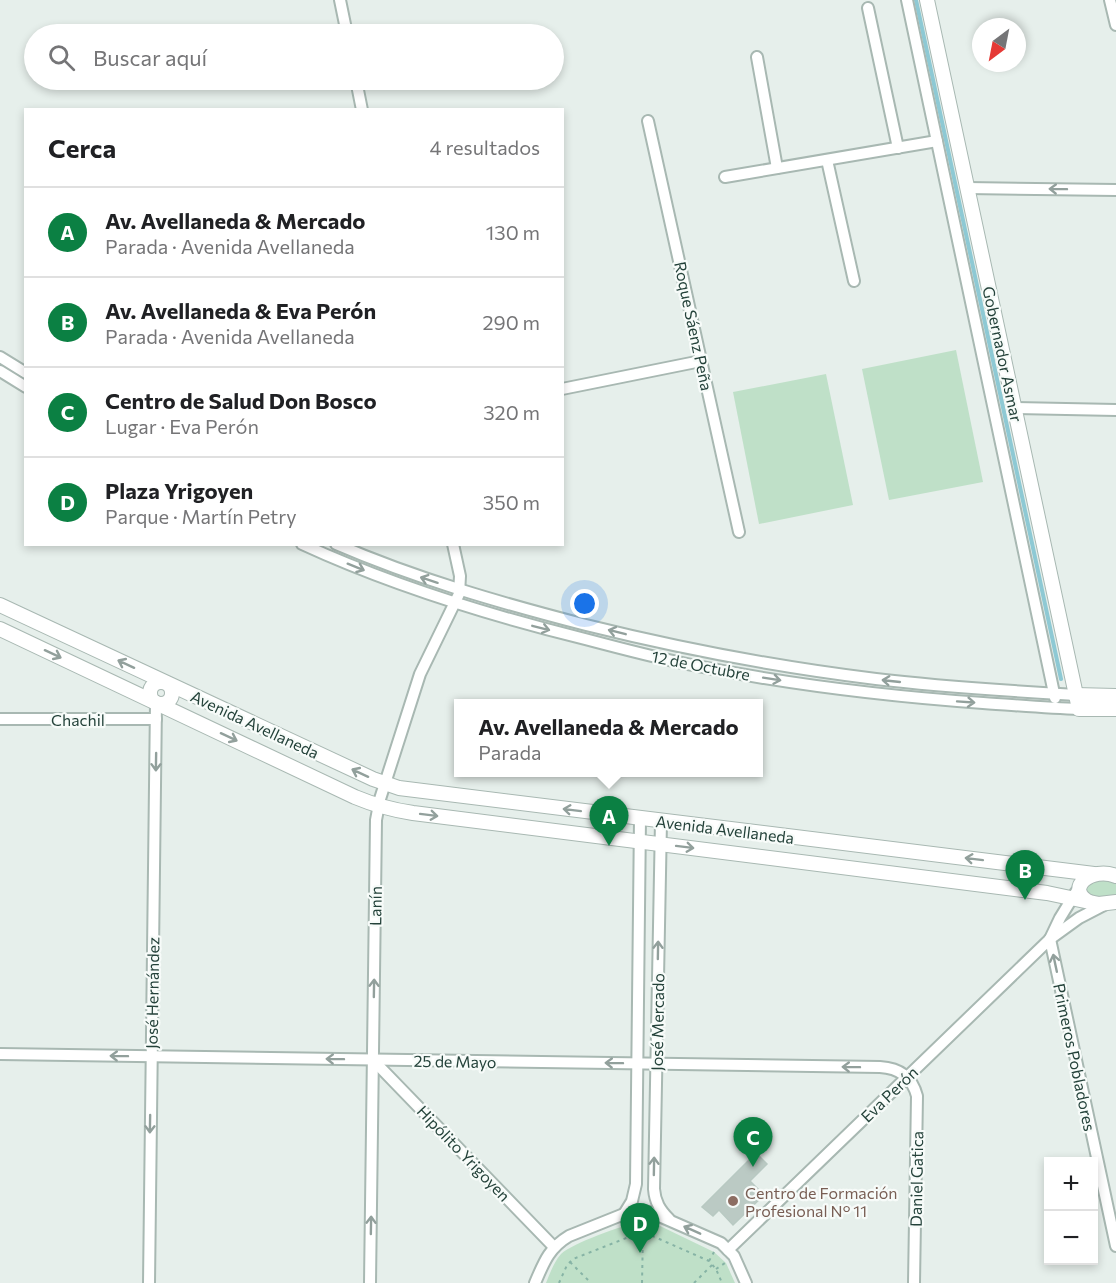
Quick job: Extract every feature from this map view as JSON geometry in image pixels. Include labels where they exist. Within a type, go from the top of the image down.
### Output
[{"type":"street","points":[[340,0],[345,24]]},
{"type":"street","name":"Gobernador Asmar","points":[[906,0],[1058,708]]},
{"type":"street","name":"Gobernador Asmar","points":[[927,0],[1077,702]]},
{"type":"street","points":[[1110,0],[1116,26]]},
{"type":"street","points":[[868,8],[898,148]]},
{"type":"street","points":[[757,57],[777,168]]},
{"type":"street","points":[[358,90],[362,108]]},
{"type":"street","name":"Roque Sáenz Peña","points":[[648,121],[739,532]]},
{"type":"street","points":[[725,177],[937,141]]},
{"type":"street","points":[[827,160],[854,281]]},
{"type":"street","points":[[967,188],[1116,190]]},
{"type":"street","points":[[0,357],[24,372]]},
{"type":"street","points":[[564,389],[701,361]]},
{"type":"street","points":[[0,371],[24,386]]},
{"type":"street","points":[[1014,408],[1116,410]]},
{"type":"street","name":"12 de Octubre","points":[[307,546],[381,578],[521,623],[642,653],[736,673],[878,694],[1058,708],[1077,702],[1116,696]]},
{"type":"street","name":"12 de Octubre","points":[[341,546],[404,572],[460,590],[657,643],[725,656],[883,680],[1054,693],[1077,702],[1116,710]]},
{"type":"street","name":"Lanín","points":[[370,1283],[376,827],[385,784],[423,667],[460,590],[459,569],[453,546]]},
{"type":"street","name":"Avenida Avellaneda","points":[[0,605],[385,784],[414,790],[1116,876]]},
{"type":"street","name":"Avenida Avellaneda","points":[[0,629],[355,797],[379,806],[413,813],[1047,893],[1089,902],[1113,904]]},
{"type":"street","name":"José Hernández","points":[[148,1283],[156,719],[156,703],[150,695],[150,688],[159,681],[165,682]]},
{"type":"street","name":"Chachil","points":[[0,719],[156,719]]},
{"type":"street","name":"José Mercado","points":[[624,1214],[632,1201],[636,1184],[640,818]]},
{"type":"street","name":"José Mercado","points":[[661,821],[654,1195],[658,1206],[669,1219]]},
{"type":"street","points":[[1089,902],[1084,900],[1080,891],[1082,882],[1094,874]]},
{"type":"street","name":"Eva Perón","points":[[1050,939],[1082,882]]},
{"type":"street","name":"Eva Perón","points":[[728,1250],[1050,939],[1079,918],[1113,904]]},
{"type":"street","name":"Primeros Pobladores","points":[[1050,939],[1116,1246]]},
{"type":"street","name":"25 de Mayo","points":[[0,1054],[880,1067],[893,1069],[907,1077]]},
{"type":"street","name":"Hipólito Yrigoyen","points":[[373,1060],[554,1247]]},
{"type":"street","name":"Daniel Gatica","points":[[907,1077],[915,1089],[917,1102],[915,1283]]},
{"type":"street","points":[[535,1283],[554,1247],[569,1236],[633,1211],[650,1212],[710,1238],[728,1250],[738,1264],[746,1283]]},
{"type":"path","points":[[635,1223],[641,1233],[642,1283]]},
{"type":"path","points":[[559,1283],[567,1265],[573,1258],[641,1233],[709,1261],[716,1269],[722,1283]]},
{"type":"path","points":[[709,1261],[714,1252]]},
{"type":"path","points":[[570,1262],[591,1283]]},
{"type":"path","points":[[716,1269],[726,1263]]},
{"type":"path","points":[[694,1283],[712,1265]]},
{"type":"green space","points":[[956,350],[983,482],[889,500],[862,369]]},
{"type":"green space","points":[[826,374],[853,505],[759,524],[733,392]]},
{"type":"green space","points":[[1094,879],[1116,881],[1116,897],[1090,899],[1086,890]]},
{"type":"green space","points":[[640,1222],[651,1222],[714,1252],[726,1263],[735,1283],[546,1283],[556,1260],[567,1250],[599,1235]]},
{"type":"building","name":"Centro de Formación Profesional N° 11","points":[[756,1153],[767,1164],[750,1181],[764,1195],[733,1225],[719,1210],[713,1216],[702,1207]]},
{"type":"waterway","points":[[916,0],[1061,679]]},
{"type":"place","name":"Av. Avellaneda & Mercado","points":[[609,846]]},
{"type":"place","name":"Av. Avellaneda & Eva Perón","points":[[1025,900]]},
{"type":"place","name":"Centro de Salud Don Bosco","points":[[753,1167]]},
{"type":"place","name":"Centro de Formación Profesional N° 11","points":[[733,1201]]},
{"type":"place","name":"Plaza Yrigoyen","points":[[640,1253]]}]
